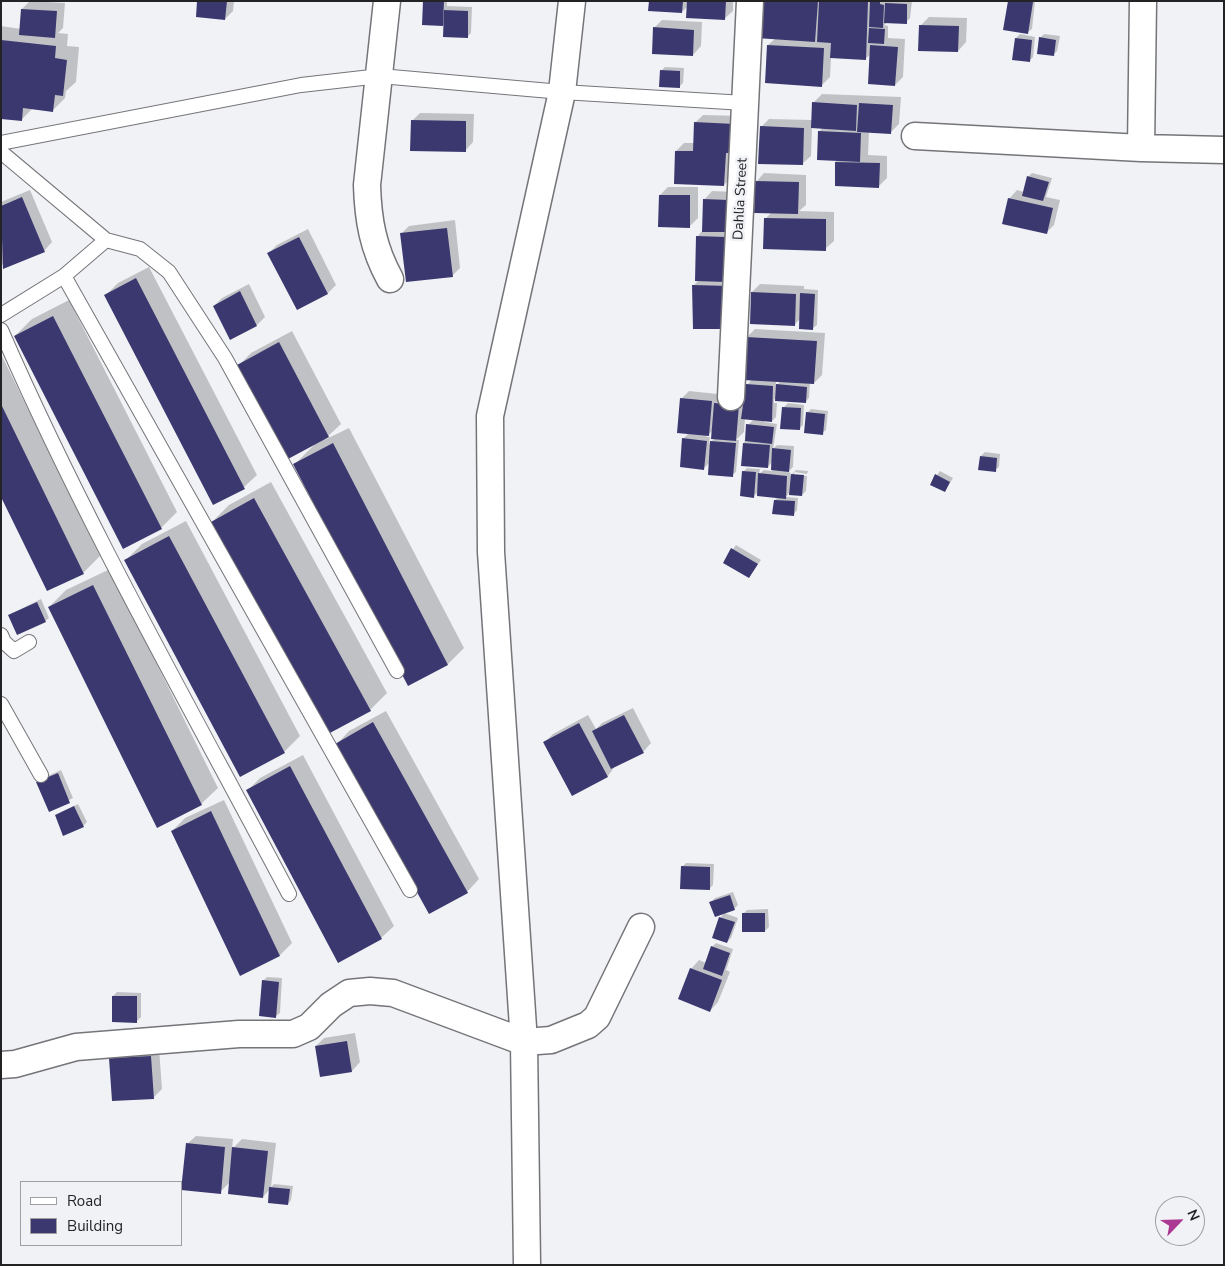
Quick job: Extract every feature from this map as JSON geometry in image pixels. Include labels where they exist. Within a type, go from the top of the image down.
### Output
[{"type":"street","points":[[387,1],[380,76],[366,185],[368,214],[376,252],[390,278]]},
{"type":"street","points":[[527,1265],[524,1042],[491,552],[490,416],[562,92],[572,1]]},
{"type":"street","name":"Dahlia Street","points":[[731,397],[750,1]]},
{"type":"street","points":[[1141,148],[1143,1]]},
{"type":"street","points":[[915,136],[1141,148],[1224,150]]},
{"type":"street","points":[[1,1065],[15,1064],[76,1047],[239,1034],[293,1034],[310,1027],[331,1005],[349,993],[370,991],[393,993],[524,1042],[551,1040],[588,1026],[597,1017],[641,927]]},
{"type":"lane","points":[[1,143],[301,86],[380,76],[562,92],[745,103]]},
{"type":"lane","points":[[1,152],[106,240],[140,249],[169,272],[203,321],[225,358],[397,671]]},
{"type":"lane","points":[[1,315],[17,303],[64,276],[106,240]]},
{"type":"lane","points":[[64,276],[410,890]]},
{"type":"lane","points":[[1,302],[17,303]]},
{"type":"lane","points":[[1,330],[36,409],[100,541],[289,894]]},
{"type":"lane","points":[[1,635],[4,642],[14,651],[29,642]]},
{"type":"lane","points":[[1,704],[41,775]]},
{"type":"building","points":[[197,1],[227,1],[225,20],[196,17]]},
{"type":"building","points":[[423,1],[444,1],[443,26],[422,25]]},
{"type":"building","points":[[649,1],[683,1],[682,13],[648,11]]},
{"type":"building","points":[[687,1],[726,1],[725,20],[686,18]]},
{"type":"building","points":[[758,1],[818,1],[815,42],[756,38]]},
{"type":"building","points":[[819,1],[868,1],[866,60],[830,58],[831,43],[817,42]]},
{"type":"building","points":[[870,1],[880,1],[880,4],[884,5],[883,28],[869,27]]},
{"type":"building","points":[[1008,1],[1033,2],[1028,34],[1003,30]]},
{"type":"building","points":[[885,3],[907,4],[907,24],[884,23]]},
{"type":"building","points":[[21,9],[57,11],[55,38],[19,35]]},
{"type":"building","points":[[444,10],[468,11],[468,38],[443,37]]},
{"type":"building","points":[[919,25],[959,26],[958,52],[918,51]]},
{"type":"building","points":[[653,27],[694,30],[693,56],[652,54]]},
{"type":"building","points":[[869,28],[885,29],[884,44],[868,43]]},
{"type":"building","points":[[1039,37],[1056,40],[1054,56],[1037,54]]},
{"type":"building","points":[[1015,38],[1032,40],[1030,62],[1012,60]]},
{"type":"building","points":[[1,40],[56,46],[55,58],[67,60],[63,96],[55,95],[53,112],[23,108],[22,121],[1,119]]},
{"type":"building","points":[[767,45],[824,48],[822,87],[765,83]]},
{"type":"building","points":[[870,45],[898,47],[895,86],[868,84]]},
{"type":"building","points":[[660,70],[680,71],[680,88],[659,87]]},
{"type":"building","points":[[812,102],[857,105],[856,131],[811,128]]},
{"type":"building","points":[[859,103],[893,105],[891,134],[857,132]]},
{"type":"building","points":[[411,120],[466,121],[466,152],[410,151]]},
{"type":"building","points":[[694,122],[735,124],[734,153],[726,153],[724,186],[674,184],[675,151],[693,151]]},
{"type":"building","points":[[760,126],[804,128],[803,165],[758,164]]},
{"type":"building","points":[[818,131],[861,133],[860,162],[817,160]]},
{"type":"building","points":[[835,162],[880,163],[879,188],[835,186]]},
{"type":"building","points":[[1027,176],[1049,182],[1043,201],[1022,196]]},
{"type":"building","points":[[755,181],[799,182],[798,214],[754,213]]},
{"type":"building","points":[[659,195],[690,195],[690,228],[658,227]]},
{"type":"building","points":[[22,197],[45,252],[3,269],[1,206]]},
{"type":"building","points":[[1008,198],[1053,208],[1047,234],[1002,224]]},
{"type":"building","points":[[703,199],[729,200],[728,232],[702,232]]},
{"type":"building","points":[[764,218],[826,219],[826,251],[763,249]]},
{"type":"building","points":[[447,228],[453,277],[406,282],[400,233]]},
{"type":"building","points":[[696,236],[726,237],[726,282],[695,281]]},
{"type":"building","points":[[299,237],[328,294],[297,310],[267,253]]},
{"type":"building","points":[[136,278],[245,489],[213,505],[104,295]]},
{"type":"building","points":[[692,285],[730,286],[730,329],[693,329]]},
{"type":"building","points":[[240,291],[257,326],[230,340],[213,306]]},
{"type":"building","points":[[751,292],[796,294],[795,326],[750,324]]},
{"type":"building","points":[[800,293],[815,294],[813,330],[799,329]]},
{"type":"building","points":[[53,316],[162,529],[123,549],[14,336]]},
{"type":"building","points":[[746,337],[817,341],[814,384],[743,380]]},
{"type":"building","points":[[279,342],[329,437],[288,459],[237,365]]},
{"type":"building","points":[[746,384],[773,386],[772,422],[741,419]]},
{"type":"building","points":[[776,384],[807,387],[806,403],[775,401]]},
{"type":"building","points":[[680,398],[712,401],[709,436],[677,433]]},
{"type":"building","points":[[714,403],[739,405],[736,441],[711,439]]},
{"type":"building","points":[[1,404],[84,574],[47,591],[1,497]]},
{"type":"building","points":[[782,407],[801,408],[800,430],[780,429]]},
{"type":"building","points":[[806,412],[825,414],[823,435],[804,433]]},
{"type":"building","points":[[746,424],[774,427],[772,444],[745,441]]},
{"type":"building","points":[[682,438],[707,441],[704,470],[680,467]]},
{"type":"building","points":[[710,441],[736,443],[733,477],[708,475]]},
{"type":"building","points":[[333,443],[448,665],[408,686],[293,464]]},
{"type":"building","points":[[743,443],[770,445],[768,468],[741,466]]},
{"type":"building","points":[[772,448],[791,450],[789,472],[771,470]]},
{"type":"building","points":[[980,456],[997,458],[996,472],[978,470]]},
{"type":"building","points":[[742,471],[756,472],[754,498],[740,496]]},
{"type":"building","points":[[758,473],[787,476],[786,499],[757,496]]},
{"type":"building","points":[[791,474],[804,475],[802,496],[789,495]]},
{"type":"building","points":[[935,474],[950,482],[945,492],[930,485]]},
{"type":"building","points":[[254,498],[371,711],[328,734],[211,522]]},
{"type":"building","points":[[774,500],[795,501],[794,516],[772,514]]},
{"type":"building","points":[[169,536],[285,753],[240,777],[124,560]]},
{"type":"building","points":[[731,548],[758,564],[749,578],[723,563]]},
{"type":"building","points":[[93,585],[202,805],[157,828],[48,607]]},
{"type":"building","points":[[37,602],[46,622],[17,635],[8,615]]},
{"type":"building","points":[[624,715],[644,753],[611,769],[592,731]]},
{"type":"building","points":[[373,722],[468,893],[429,914],[335,744]]},
{"type":"building","points":[[579,723],[608,777],[572,796],[543,742]]},
{"type":"building","points":[[290,766],[382,939],[338,963],[246,790]]},
{"type":"building","points":[[58,773],[70,803],[49,812],[36,782]]},
{"type":"building","points":[[74,806],[84,827],[63,836],[55,815]]},
{"type":"building","points":[[211,811],[280,956],[240,976],[171,831]]},
{"type":"building","points":[[681,866],[710,867],[710,890],[680,889]]},
{"type":"building","points":[[730,895],[735,910],[715,917],[709,902]]},
{"type":"building","points":[[742,913],[765,913],[765,932],[742,932]]},
{"type":"building","points":[[719,917],[735,922],[727,943],[712,938]]},
{"type":"building","points":[[711,946],[730,953],[722,976],[703,969]]},
{"type":"building","points":[[690,968],[722,980],[710,1012],[678,999]]},
{"type":"building","points":[[262,980],[279,982],[276,1018],[259,1016]]},
{"type":"building","points":[[112,996],[137,996],[137,1023],[112,1022]]},
{"type":"building","points":[[347,1041],[352,1072],[320,1077],[315,1046]]},
{"type":"building","points":[[151,1056],[154,1099],[112,1101],[109,1058]]},
{"type":"building","points":[[186,1143],[225,1147],[221,1194],[182,1190]]},
{"type":"building","points":[[232,1147],[268,1151],[263,1198],[228,1194]]},
{"type":"building","points":[[269,1187],[290,1189],[288,1205],[268,1203]]}]
